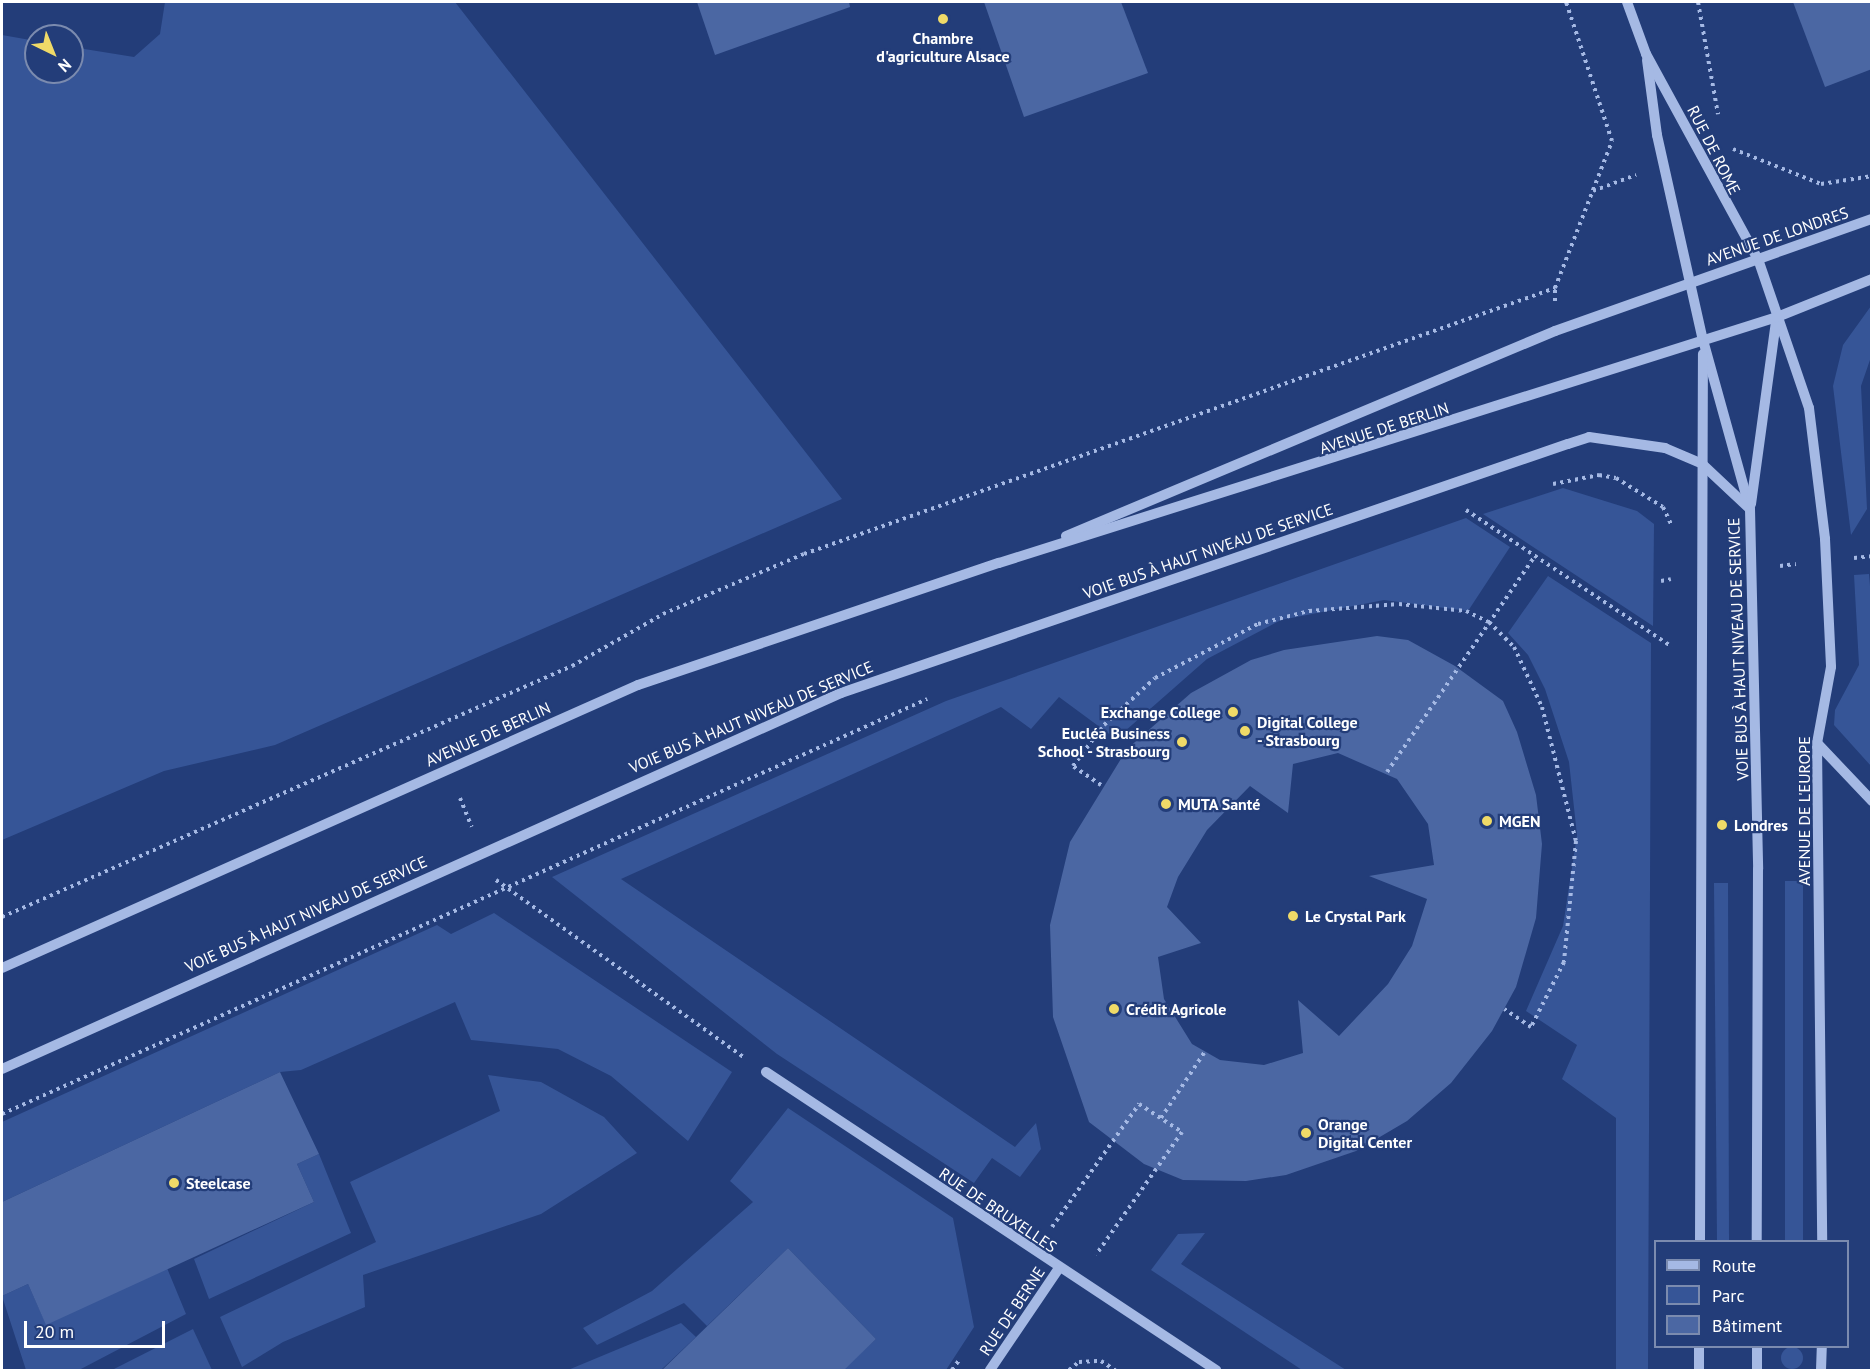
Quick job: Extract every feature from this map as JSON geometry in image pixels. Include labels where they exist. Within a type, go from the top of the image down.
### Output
[{"type":"street","name":"RUE DE ROME","points":[[1627,2],[1646,54],[1758,259]]},
{"type":"street","name":"RUE DE ROME","points":[[1646,54],[1658,135],[1692,282]]},
{"type":"street","name":"AVENUE DE LONDRES","points":[[1692,282],[1872,219]]},
{"type":"street","name":"AVENUE DE L'EUROPE","points":[[1758,259],[1809,408],[1825,539],[1831,667],[1817,743],[1822,1240]]},
{"type":"street","points":[[1777,317],[1872,279]]},
{"type":"street","points":[[1692,282],[1703,340],[1750,509]]},
{"type":"street","name":"AVENUE DE BERLIN","points":[[999,563],[1555,332],[1692,282]]},
{"type":"street","name":"AVENUE DE L'EUROPE","points":[[1750,509],[1777,317]]},
{"type":"street","name":"AVENUE DE BERLIN","points":[[2,968],[447,768],[638,686],[999,563],[1777,317]]},
{"type":"street","points":[[1700,1240],[1703,340]]},
{"type":"street","name":"VOIE BUS À HAUT NIVEAU DE SERVICE","points":[[2,1068],[483,850],[841,693],[1578,441],[1628,439],[1701,463],[1750,509],[1758,868],[1757,1240]]},
{"type":"street","points":[[1817,743],[1872,801]]},
{"type":"street","name":"RUE DE BRUXELLES","points":[[766,1072],[1216,1371]]},
{"type":"street","name":"RUE DE BERNE","points":[[990,1371],[1059,1268]]},
{"type":"street","points":[[1699,1348],[1699,1371]]},
{"type":"street","points":[[1757,1348],[1757,1371]]},
{"type":"street","points":[[1821,1371],[1822,1348]]},
{"type":"path","points":[[2,917],[572,666],[663,614],[804,554],[1555,288],[1612,141],[1566,2]]},
{"type":"path","points":[[1698,2],[1718,114]]},
{"type":"path","points":[[1722,145],[1821,184],[1844,184],[1872,176]]},
{"type":"path","points":[[1872,397],[1872,407]]},
{"type":"path","points":[[1544,487],[1599,475],[1627,483],[1662,507],[1674,537]]},
{"type":"path","points":[[1454,513],[1476,506]]},
{"type":"path","points":[[1465,510],[1672,647]]},
{"type":"path","points":[[1387,772],[1535,556]]},
{"type":"path","points":[[1101,785],[1074,766],[1104,725],[1155,678],[1258,624],[1309,611],[1399,604],[1466,610],[1489,622],[1514,647],[1542,707],[1576,841],[1564,962],[1531,1027],[1504,1009]]},
{"type":"path","points":[[2,1114],[499,887],[935,695]]},
{"type":"path","points":[[429,729],[499,887],[766,1072]]},
{"type":"path","points":[[1161,1118],[1204,1053]]},
{"type":"path","points":[[1034,1252],[1139,1104],[1161,1118],[1182,1132],[1078,1281]]},
{"type":"path","points":[[1069,1371],[1078,1362],[1101,1361],[1114,1371]]},
{"type":"green space","points":[[165,2],[455,2],[842,499],[275,745],[164,771],[2,840],[2,35],[24,39],[24,84],[84,84],[84,49],[134,57],[160,34]]},
{"type":"green space","points":[[1871,306],[1871,357],[1861,386],[1867,509],[1851,535],[1833,386],[1843,345]]},
{"type":"green space","points":[[1563,488],[1637,511],[1654,524],[1653,626],[1483,514]]},
{"type":"green space","points":[[1466,518],[1510,547],[1468,611],[1384,600],[1281,620],[1207,659],[1116,739],[1059,697],[1031,729],[1001,707],[621,879],[1015,1147],[1036,1123],[1041,1149],[1020,1177],[992,1158],[974,1183],[777,1054],[552,877],[946,701]]},
{"type":"green space","points":[[1869,574],[1872,610],[1871,766],[1834,725],[1835,710],[1859,665],[1854,575]]},
{"type":"green space","points":[[1548,576],[1651,643],[1648,1370],[1616,1370],[1616,1118],[1562,1079],[1577,1045],[1526,1011],[1563,926],[1577,835],[1569,762],[1545,689],[1528,655],[1508,633]]},
{"type":"green space","points":[[1785,881],[1803,881],[1803,1240],[1785,1240]]},
{"type":"green space","points":[[1714,883],[1728,883],[1729,1240],[1717,1240]]},
{"type":"green space","points":[[494,913],[732,1072],[688,1141],[611,1076],[558,1049],[471,1040],[455,1002],[301,1070],[280,1072],[2,1202],[2,1122],[437,925],[451,934]]},
{"type":"green space","points":[[488,1075],[541,1082],[604,1117],[637,1153],[541,1214],[363,1275],[365,1307],[283,1342],[242,1367],[220,1317],[376,1242],[350,1182],[500,1111]]},
{"type":"green space","points":[[788,1108],[953,1218],[974,1327],[946,1370],[843,1370],[876,1339],[788,1248],[707,1326],[684,1303],[597,1345],[583,1328],[652,1291],[753,1202],[730,1181]]},
{"type":"green space","points":[[319,1154],[351,1233],[209,1299],[194,1259],[314,1202],[297,1164]]},
{"type":"green space","points":[[1205,1233],[1181,1264],[1346,1370],[1302,1370],[1151,1270],[1178,1234]]},
{"type":"green space","points":[[167,1268],[186,1314],[79,1370],[26,1370],[2,1296],[28,1284],[46,1324]]},
{"type":"green space","points":[[681,1323],[696,1337],[661,1370],[568,1370]]},
{"type":"green space","points":[[193,1329],[212,1370],[112,1370]]},
{"type":"green space","points":[[1796,1348],[1802,1354],[1800,1366],[1792,1369],[1784,1366],[1781,1358],[1784,1350]]},
{"type":"building","points":[[697,2],[849,2],[850,7],[715,55]]},
{"type":"building","points":[[984,2],[1121,2],[1148,73],[1024,117]]},
{"type":"building","points":[[1793,2],[1872,2],[1872,69],[1825,87]]},
{"type":"building","points":[[1377,636],[1408,640],[1455,666],[1503,701],[1517,732],[1536,795],[1542,844],[1536,918],[1516,987],[1492,1031],[1451,1083],[1407,1121],[1356,1151],[1286,1175],[1246,1181],[1183,1180],[1144,1164],[1089,1122],[1053,1017],[1050,925],[1070,842],[1127,749],[1191,693],[1251,660],[1284,650]],"holes":[[[1338,753],[1397,779],[1428,824],[1434,865],[1369,876],[1427,899],[1412,946],[1388,984],[1339,1036],[1298,1000],[1303,1053],[1264,1065],[1220,1060],[1192,1044],[1164,999],[1158,957],[1201,943],[1167,907],[1178,877],[1207,830],[1250,786],[1288,813],[1293,764]]]},
{"type":"building","name":"Steelcase","points":[[280,1072],[319,1154],[297,1164],[314,1202],[46,1325],[28,1284],[2,1296],[2,1202]]},
{"type":"building","points":[[788,1248],[876,1339],[843,1371],[661,1371]]},
{"type":"place","name":"Chambre d'agriculture Alsace","points":[[943,19]]},
{"type":"place","name":"Exchange College","points":[[1233,712]]},
{"type":"place","name":"Digital College - Strasbourg","points":[[1245,731]]},
{"type":"place","name":"Eucléa Business School - Strasbourg","points":[[1182,742]]},
{"type":"place","name":"MUTA Santé","points":[[1166,804]]},
{"type":"place","name":"MGEN","points":[[1487,821]]},
{"type":"place","name":"Londres","points":[[1722,825]]},
{"type":"place","name":"Le Crystal Park","points":[[1293,916]]},
{"type":"place","name":"Crédit Agricole","points":[[1114,1009]]},
{"type":"place","name":"Orange Digital Center","points":[[1306,1133]]},
{"type":"place","name":"Steelcase","points":[[174,1183]]}]
